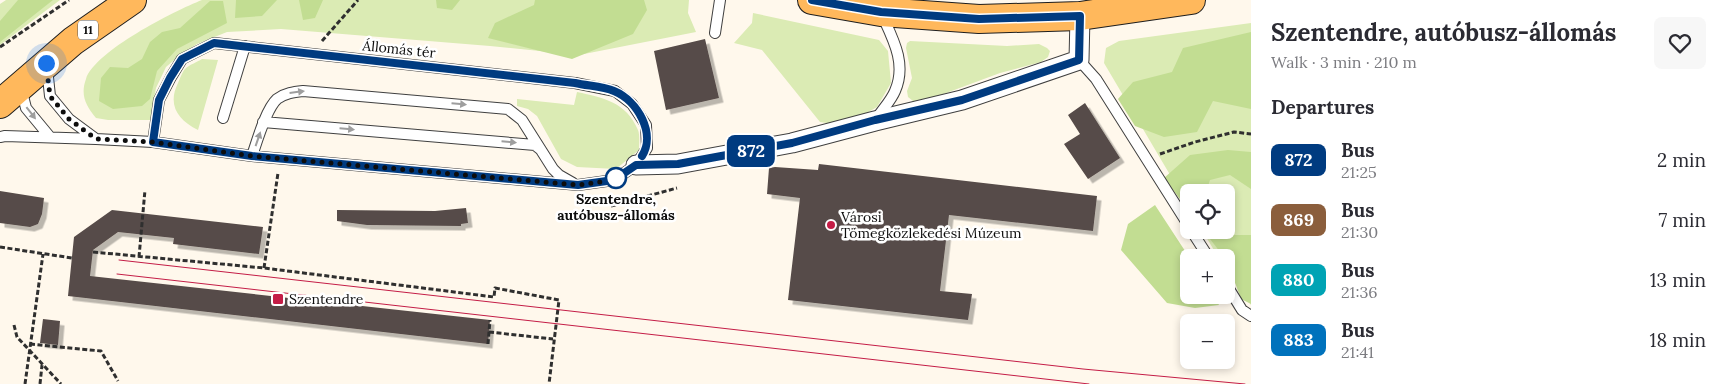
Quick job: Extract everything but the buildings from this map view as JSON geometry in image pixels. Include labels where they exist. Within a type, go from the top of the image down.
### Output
[{"type":"main road","name":"11","points":[[0,104],[73,41],[132,0]]},
{"type":"main road","points":[[812,0],[881,12],[979,19],[1080,16],[1191,0]]},
{"type":"street","points":[[636,165],[678,164],[792,143],[875,120],[962,100],[1079,60],[1080,16]]},
{"type":"lane","points":[[715,33],[720,0]]},
{"type":"lane","points":[[875,120],[895,91],[900,67],[896,48],[881,12]]},
{"type":"lane","name":"Állomás tér","points":[[153,142],[159,100],[182,59],[214,43],[575,83],[615,91],[632,104],[646,125],[647,148],[636,165]]},
{"type":"lane","points":[[223,118],[245,46]]},
{"type":"lane","points":[[1079,60],[1096,79],[1145,160],[1180,212]]},
{"type":"lane","points":[[46,63],[50,96],[69,119],[96,139]]},
{"type":"lane","points":[[21,85],[26,108],[50,137]]},
{"type":"lane","points":[[252,156],[263,122],[276,100],[290,92],[303,90],[502,108],[512,112],[522,120],[553,169],[559,175],[578,185]]},
{"type":"lane","points":[[263,122],[535,145],[541,151]]},
{"type":"lane","points":[[0,137],[50,137],[153,142],[252,156],[578,185],[614,180],[636,165]]},
{"type":"lane","points":[[1235,299],[1242,310],[1251,316]]},
{"type":"path","points":[[0,47],[69,0]]},
{"type":"path","points":[[312,53],[358,0]]},
{"type":"path","points":[[1145,160],[1195,142],[1234,132],[1251,134]]},
{"type":"path","points":[[264,268],[277,175],[284,158]]},
{"type":"path","points":[[611,206],[677,188]]},
{"type":"path","points":[[139,257],[145,190]]},
{"type":"path","points":[[0,247],[72,258]]},
{"type":"path","points":[[93,252],[264,268],[494,297],[494,288],[558,300],[549,384]]},
{"type":"path","points":[[25,384],[43,254]]},
{"type":"path","points":[[488,344],[490,320]]},
{"type":"path","points":[[14,325],[17,338],[61,384]]},
{"type":"path","points":[[489,332],[553,339]]},
{"type":"path","points":[[30,344],[101,351],[118,381]]},
{"type":"path","points":[[40,384],[42,364]]},
{"type":"green space","points":[[6,0],[60,0],[0,45],[0,4]]},
{"type":"green space","points":[[18,0],[53,0],[0,42],[0,21]]},
{"type":"green space","points":[[202,0],[689,0],[688,13],[696,32],[579,55],[281,29],[227,32],[197,44],[166,67],[156,88],[150,120],[108,120],[96,118],[89,109],[84,95],[84,85],[92,68],[104,56],[137,33],[155,22]]},
{"type":"green space","points":[[236,0],[277,0],[262,16],[235,18]]},
{"type":"green space","points":[[299,0],[323,0],[315,18],[303,20]]},
{"type":"green space","points":[[436,0],[460,0],[452,10],[437,8]]},
{"type":"green space","points":[[535,0],[644,0],[647,10],[633,34],[572,59],[488,38],[495,23],[534,5]]},
{"type":"green space","points":[[210,1],[223,1],[227,23],[177,49],[157,71],[150,99],[142,106],[113,109],[99,101],[101,78],[110,67],[128,68],[142,59],[150,42],[162,32],[180,28]]},
{"type":"green space","points":[[753,13],[879,40],[888,51],[891,83],[877,107],[851,122],[834,124],[820,122],[762,50],[734,43],[752,23]]},
{"type":"green space","points":[[1251,23],[1251,305],[1235,283],[1235,249],[1213,249],[1207,239],[1235,239],[1235,184],[1180,184],[1180,192],[1104,63],[1106,48],[1119,41]]},
{"type":"green space","points":[[1251,32],[1251,109],[1213,101],[1197,132],[1164,137],[1135,126],[1118,99],[1133,82],[1172,72],[1183,48]]},
{"type":"green space","points":[[910,41],[1007,46],[1039,44],[1050,51],[1048,57],[1041,62],[1000,73],[922,102],[913,101],[908,97],[907,91],[912,78],[906,48],[907,43]]},
{"type":"green space","points":[[202,59],[218,60],[198,130],[180,117],[174,105],[174,98],[184,70]]},
{"type":"green space","points":[[577,92],[605,99],[621,107],[638,130],[639,150],[616,169],[577,167],[561,159],[537,116],[528,109],[517,106],[517,99],[574,105]]},
{"type":"green space","points":[[1228,150],[1251,152],[1251,189],[1230,175],[1210,180],[1209,184],[1180,184],[1180,199],[1164,178],[1190,155]]},
{"type":"green space","points":[[1155,205],[1184,249],[1180,249],[1180,304],[1219,305],[1195,308],[1167,303],[1121,250],[1128,224]]},
{"type":"green space","points":[[1235,235],[1251,235],[1251,304],[1241,299],[1235,283],[1235,249],[1218,249],[1210,239],[1235,239]]},
{"type":"tram line","points":[[119,260],[1083,369],[1245,384]]},
{"type":"tram line","points":[[117,274],[1089,384]]},
{"type":"bus line","name":"872","points":[[642,156],[647,148],[646,125],[632,104],[615,91],[575,83],[214,43],[182,59],[170,78],[159,100],[153,142],[252,156],[578,185],[614,180],[636,165],[678,164],[792,143],[875,120],[962,100],[1079,60],[1080,16],[979,19],[881,12],[812,0]]},
{"type":"place","name":"Szentendre, autóbusz-állomás","points":[[616,178]]},
{"type":"place","name":"Városi Tömegközlekedési Múzeum","points":[[831,225]]},
{"type":"place","name":"Szentendre","points":[[278,299]]},
{"type":"route","points":[[46,63],[50,96],[69,119],[96,139],[153,142],[252,156],[578,185],[614,180],[616,178]]}]
